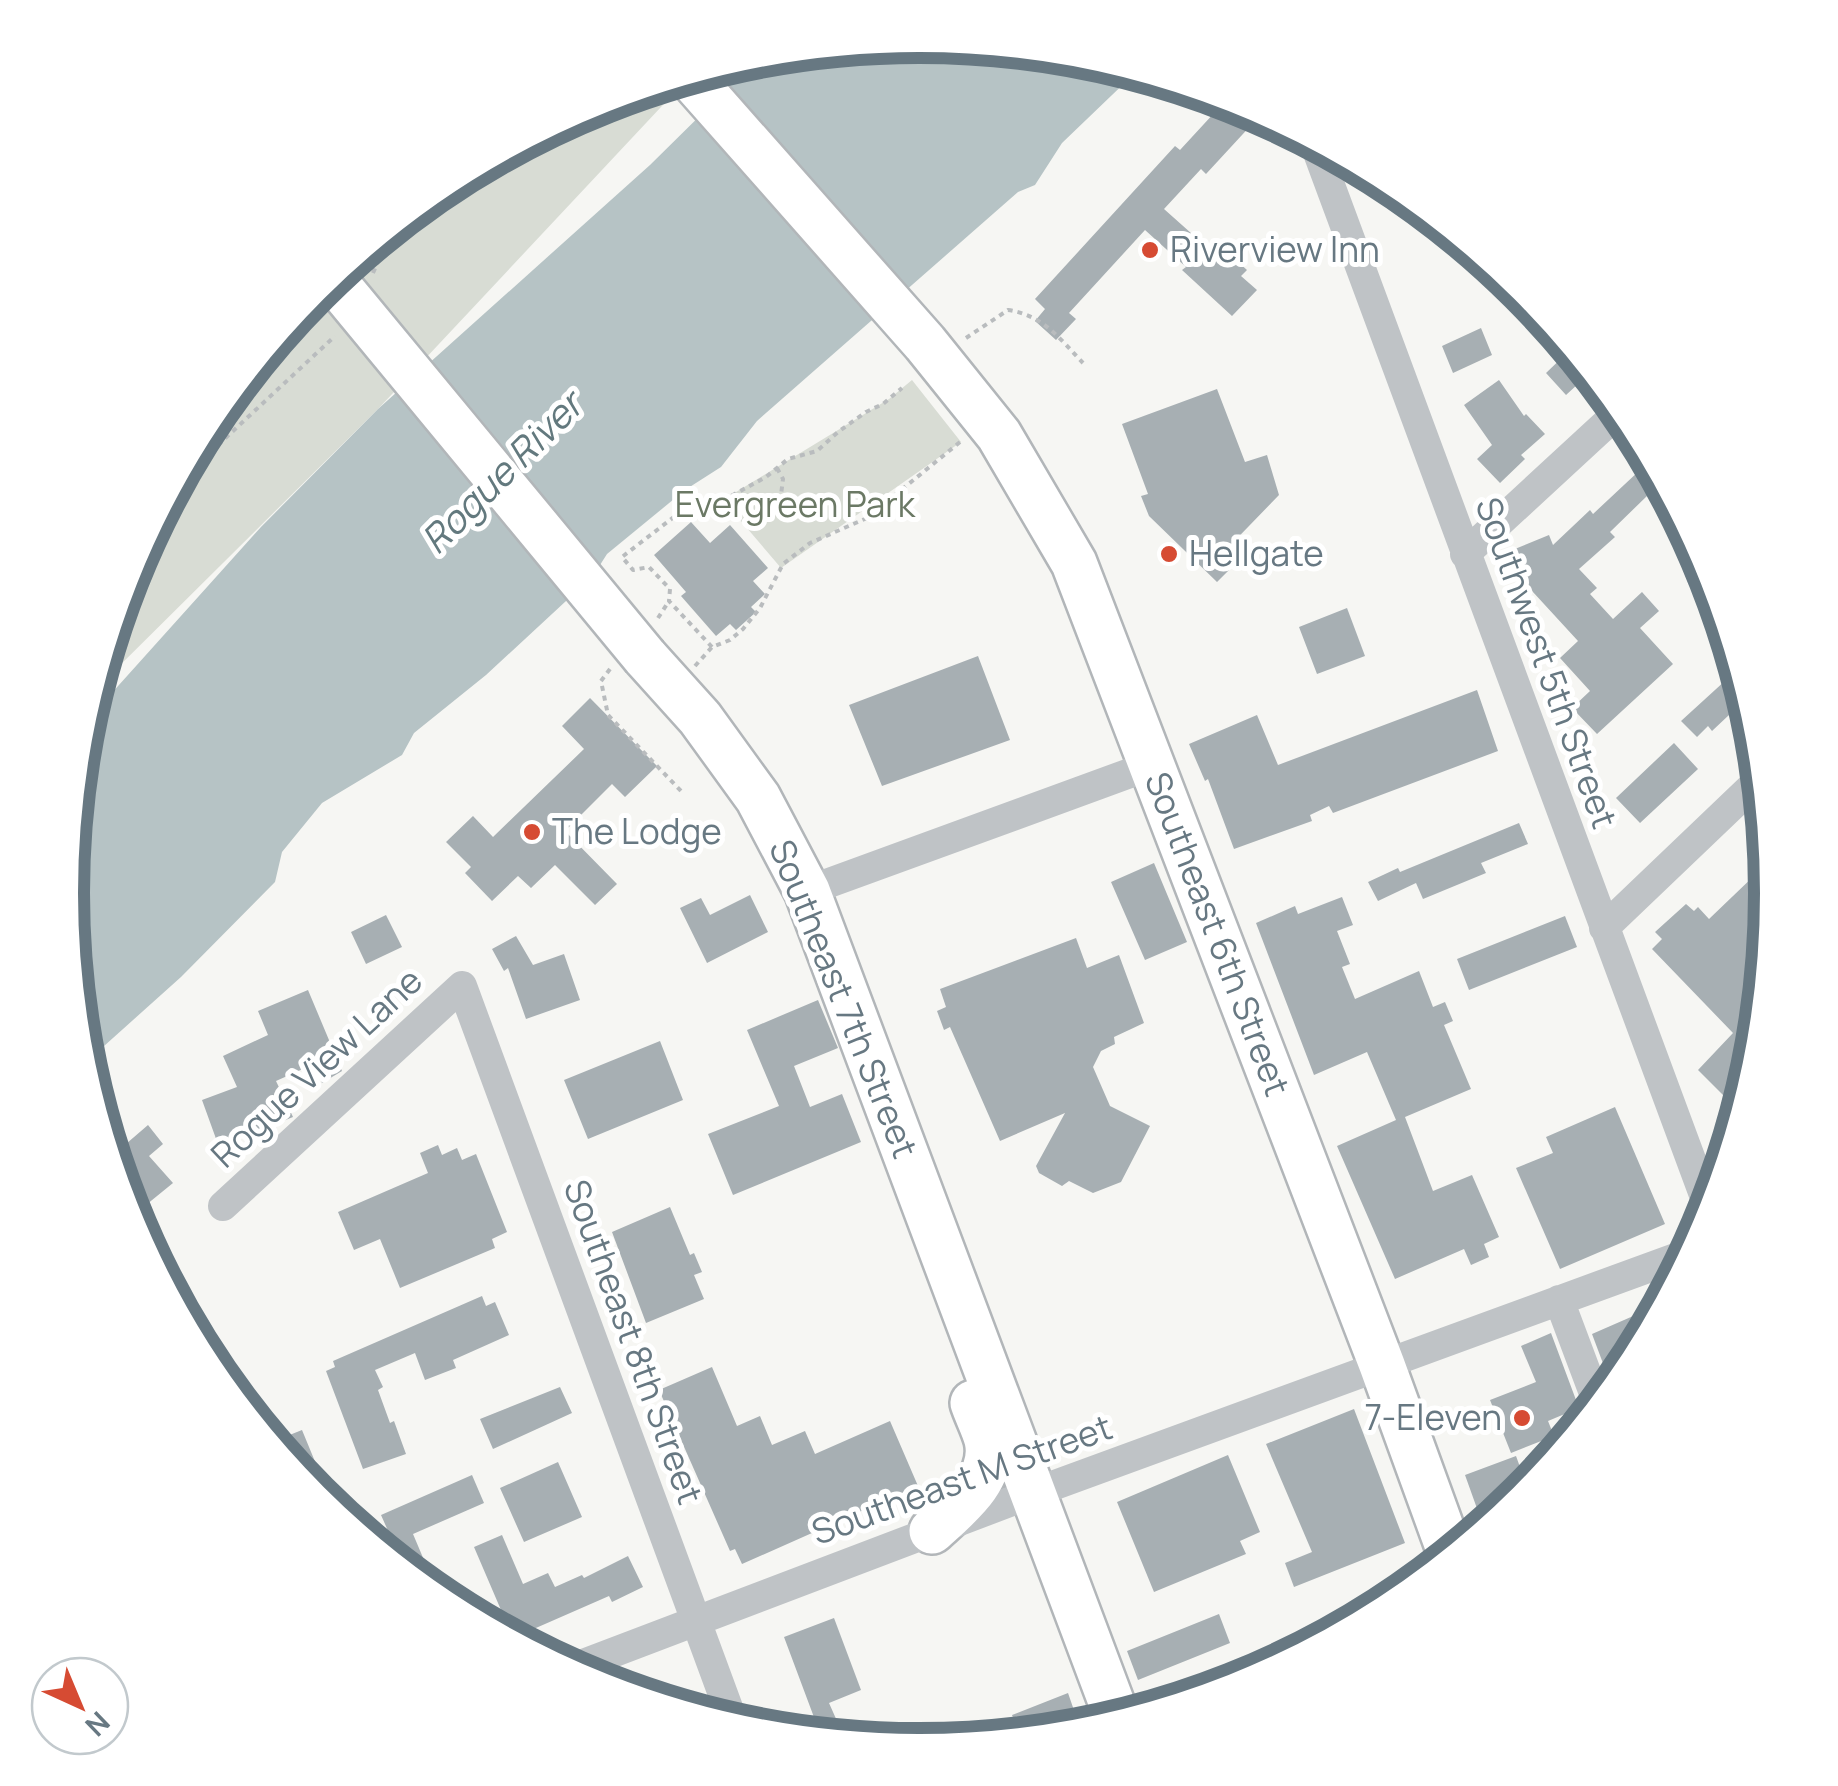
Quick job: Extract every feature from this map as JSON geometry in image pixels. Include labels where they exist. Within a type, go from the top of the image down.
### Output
[{"type":"highway","name":"Southeast 6th Street","points":[[699,87],[941,344],[1074,564],[1382,1364],[1446,1541]]},
{"type":"highway","name":"Southeast 7th Street","points":[[352,280],[646,658],[700,718],[758,798],[807,891],[1112,1705]]},
{"type":"highway","points":[[932,1225],[925,1270],[988,1442],[988,1460],[970,1496],[932,1531]]},
{"type":"street","name":"Southwest 5th Street","points":[[1321,161],[1701,1186]]},
{"type":"street","points":[[1465,554],[1609,421]]},
{"type":"street","points":[[807,891],[1152,765]]},
{"type":"street","points":[[1604,928],[1748,791]]},
{"type":"street","name":"Rogue View Lane","points":[[224,1206],[462,986]]},
{"type":"street","name":"Southeast 8th Street","points":[[462,986],[727,1705]]},
{"type":"street","name":"Southeast M Street","points":[[590,1661],[1034,1493],[1669,1260]]},
{"type":"street","points":[[1560,1300],[1592,1388]]},
{"type":"path","points":[[941,344],[1008,310],[1026,312],[1047,325],[1083,363]]},
{"type":"path","points":[[208,454],[342,329]]},
{"type":"path","points":[[646,658],[670,589],[649,567],[633,570],[622,558],[692,502],[711,508],[788,459],[817,451],[902,388]]},
{"type":"path","points":[[681,791],[608,716],[602,681],[646,658],[730,640],[760,608],[783,564],[810,543],[867,518],[987,420]]},
{"type":"path","points":[[744,522],[755,518],[781,495],[783,479],[777,468]]},
{"type":"path","points":[[668,601],[712,646]]},
{"type":"green space","points":[[672,95],[378,409],[114,671],[147,573],[195,475],[256,384],[328,302],[410,230],[501,169],[599,121]]},
{"type":"green space","name":"Evergreen Park","points":[[912,380],[961,442],[781,568],[723,500],[889,399]]},
{"type":"water","name":"Rogue River","points":[[864,59],[974,59],[1124,84],[1062,143],[1035,185],[1018,192],[757,421],[721,467],[685,490],[607,554],[593,576],[486,675],[414,733],[402,755],[322,803],[282,852],[275,882],[181,977],[99,1050],[85,948],[83,893],[91,784],[107,698],[261,527],[378,409],[650,165],[723,93],[731,80]]},
{"type":"building","points":[[1215,112],[1250,126],[1206,174],[1201,169],[1164,209],[1219,258],[1225,250],[1247,270],[1241,276],[1257,290],[1232,316],[1145,230],[1069,313],[1076,319],[1056,340],[1035,321],[1045,309],[1035,299],[1175,146],[1180,150]]},
{"type":"building","points":[[1481,328],[1492,355],[1453,373],[1442,346]]},
{"type":"building","points":[[1561,359],[1580,382],[1566,395],[1546,373]]},
{"type":"building","points":[[1499,380],[1524,416],[1545,434],[1521,455],[1525,459],[1500,483],[1477,459],[1492,445],[1464,405]]},
{"type":"building","points":[[1217,389],[1245,462],[1267,455],[1279,495],[1218,558],[1229,570],[1217,582],[1149,516],[1141,496],[1148,494],[1122,424]]},
{"type":"building","points":[[1640,470],[1660,508],[1648,495],[1610,532],[1615,537],[1579,569],[1597,588],[1590,594],[1613,619],[1642,592],[1659,611],[1640,628],[1673,664],[1597,734],[1572,708],[1590,691],[1560,658],[1578,641],[1522,580],[1510,551],[1549,535],[1553,545],[1590,510],[1593,514]]},
{"type":"building","points":[[691,522],[710,543],[730,525],[768,568],[753,581],[765,594],[751,607],[756,612],[736,630],[730,624],[716,636],[681,596],[686,592],[654,555]]},
{"type":"building","points":[[1347,608],[1365,656],[1317,674],[1299,627]]},
{"type":"building","points":[[978,656],[1010,740],[882,786],[849,705]]},
{"type":"building","points":[[1727,679],[1734,711],[1712,731],[1708,726],[1697,737],[1681,721]]},
{"type":"building","points":[[1477,690],[1498,751],[1333,813],[1329,806],[1310,815],[1312,821],[1234,849],[1208,779],[1205,781],[1189,744],[1257,715],[1278,765]]},
{"type":"building","points":[[590,698],[657,766],[625,797],[612,784],[565,831],[617,884],[595,905],[555,865],[531,888],[518,876],[492,901],[465,873],[471,867],[446,842],[473,816],[493,837],[584,749],[562,726]]},
{"type":"building","points":[[1674,743],[1698,769],[1640,823],[1616,798]]},
{"type":"building","points":[[1519,823],[1528,844],[1481,863],[1486,873],[1423,899],[1416,883],[1378,901],[1368,882],[1398,868],[1400,872]]},
{"type":"building","points":[[1154,863],[1187,942],[1145,960],[1111,882]]},
{"type":"building","points":[[1754,876],[1753,948],[1747,1002],[1730,1092],[1725,1097],[1698,1070],[1733,1033],[1652,949],[1662,939],[1655,932],[1686,904],[1694,911],[1698,907],[1709,919]]},
{"type":"building","points":[[750,895],[768,932],[707,963],[680,908],[701,898],[710,915]]},
{"type":"building","points":[[1342,897],[1353,925],[1337,931],[1350,964],[1342,967],[1355,999],[1419,971],[1433,1007],[1445,1002],[1453,1021],[1444,1025],[1471,1089],[1405,1117],[1433,1191],[1472,1175],[1499,1237],[1484,1244],[1489,1257],[1471,1265],[1464,1249],[1395,1279],[1337,1146],[1396,1120],[1367,1052],[1314,1075],[1256,923],[1295,906],[1298,914]]},
{"type":"building","points":[[386,915],[402,947],[366,964],[351,932]]},
{"type":"building","points":[[1565,916],[1577,947],[1469,990],[1457,959]]},
{"type":"building","points":[[516,936],[533,965],[564,954],[580,1000],[526,1019],[508,968],[504,971],[492,949]]},
{"type":"building","points":[[1076,938],[1087,968],[1119,955],[1144,1023],[1114,1037],[1115,1044],[1101,1051],[1093,1067],[1110,1106],[1150,1126],[1121,1182],[1093,1193],[1069,1181],[1062,1186],[1039,1173],[1036,1166],[1065,1113],[1000,1141],[950,1027],[944,1030],[937,1011],[946,1007],[940,989]]},
{"type":"building","points":[[308,990],[342,1071],[322,1083],[314,1064],[276,1081],[293,1117],[219,1147],[202,1100],[237,1087],[223,1056],[268,1035],[258,1011]]},
{"type":"building","points":[[818,1000],[838,1048],[794,1066],[810,1107],[842,1094],[861,1142],[733,1195],[708,1134],[779,1106],[747,1030]]},
{"type":"building","points":[[660,1041],[683,1100],[588,1139],[564,1080]]},
{"type":"building","points":[[1615,1107],[1665,1224],[1560,1269],[1516,1168],[1553,1153],[1546,1137]]},
{"type":"building","points":[[148,1125],[163,1144],[149,1156],[173,1183],[144,1206],[128,1162],[123,1146]]},
{"type":"building","points":[[438,1145],[442,1155],[457,1148],[462,1160],[476,1154],[507,1232],[492,1239],[495,1248],[400,1288],[380,1239],[354,1250],[338,1212],[428,1173],[420,1153]]},
{"type":"building","points":[[670,1207],[690,1255],[694,1253],[702,1272],[694,1275],[704,1299],[646,1323],[612,1232]]},
{"type":"building","points":[[482,1296],[486,1306],[495,1302],[509,1335],[453,1360],[456,1368],[425,1380],[415,1353],[375,1370],[383,1387],[378,1390],[390,1423],[394,1421],[406,1454],[363,1469],[326,1371],[335,1367],[333,1361]]},
{"type":"building","points":[[1642,1312],[1604,1366],[1592,1334]]},
{"type":"building","points":[[1551,1333],[1578,1406],[1548,1421],[1554,1436],[1511,1453],[1490,1400],[1536,1382],[1521,1346]]},
{"type":"building","points":[[712,1367],[737,1426],[760,1416],[772,1445],[805,1431],[815,1454],[890,1421],[918,1486],[742,1564],[735,1549],[730,1551],[659,1390]]},
{"type":"building","points":[[560,1387],[572,1413],[493,1449],[480,1419]]},
{"type":"building","points":[[1354,1409],[1405,1543],[1294,1587],[1285,1563],[1312,1552],[1266,1444]]},
{"type":"building","points":[[302,1430],[321,1477],[291,1444],[285,1437]]},
{"type":"building","points":[[1228,1455],[1260,1532],[1240,1541],[1246,1554],[1154,1592],[1117,1502]]},
{"type":"building","points":[[1516,1456],[1522,1471],[1479,1513],[1465,1475]]},
{"type":"building","points":[[558,1462],[582,1517],[524,1542],[500,1488]]},
{"type":"building","points":[[472,1475],[484,1503],[413,1534],[428,1568],[393,1542],[381,1515]]},
{"type":"building","points":[[502,1535],[523,1584],[548,1573],[555,1587],[582,1575],[584,1578],[628,1556],[643,1587],[612,1602],[609,1596],[528,1631],[505,1619],[474,1547]]},
{"type":"building","points":[[1219,1614],[1230,1643],[1138,1680],[1127,1651]]},
{"type":"building","points":[[834,1618],[861,1690],[829,1703],[838,1724],[816,1722],[784,1637]]},
{"type":"building","points":[[1068,1693],[1075,1713],[1015,1722],[1012,1715]]},
{"type":"place","name":"Riverview Inn","points":[[1150,250]]},
{"type":"place","name":"Hellgate","points":[[1169,554]]},
{"type":"place","name":"The Lodge","points":[[532,832]]},
{"type":"place","name":"7-Eleven","points":[[1522,1418]]}]
